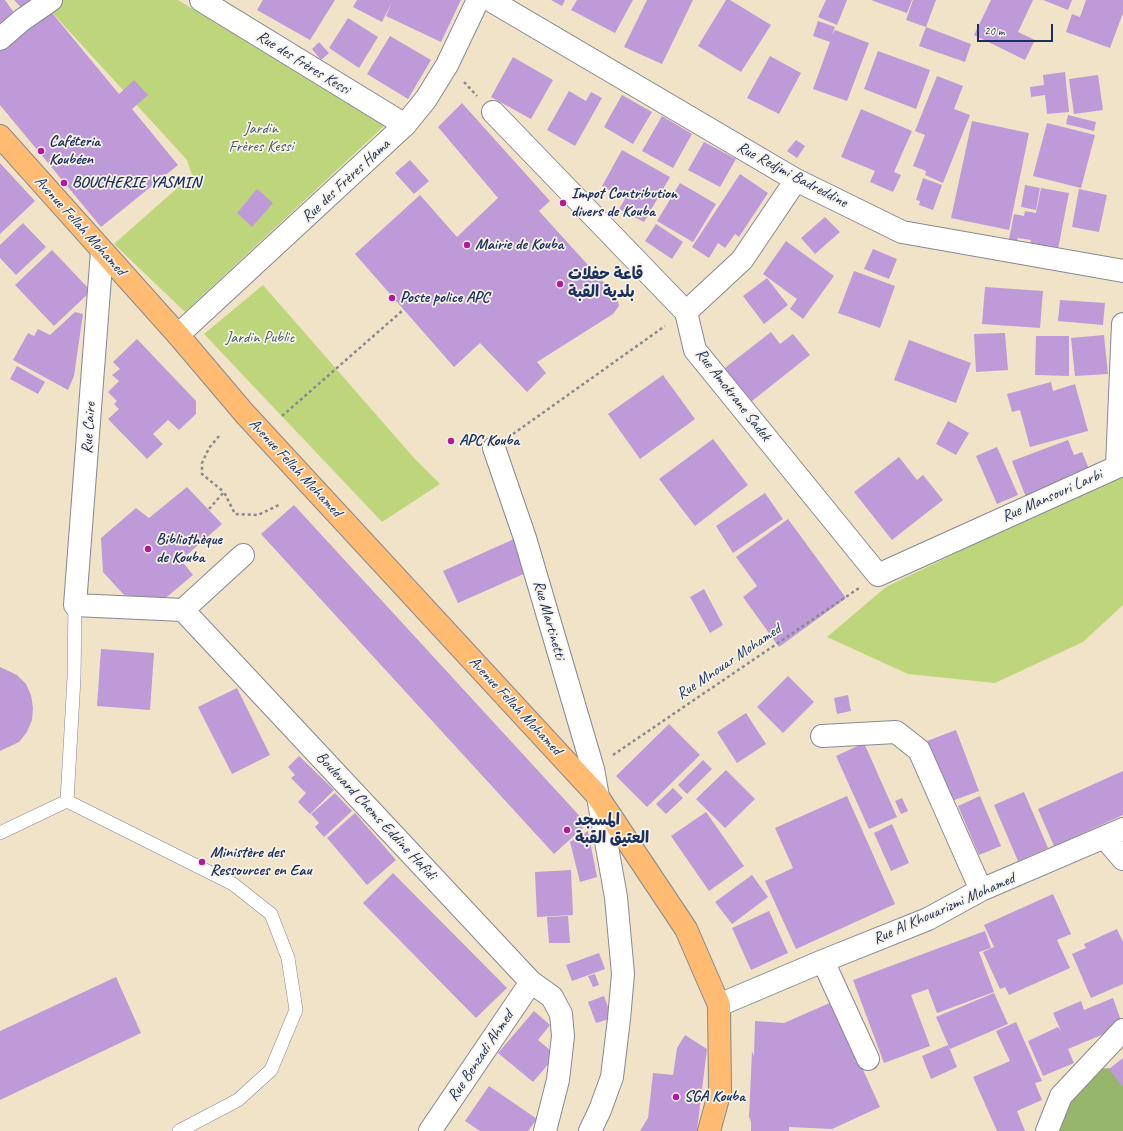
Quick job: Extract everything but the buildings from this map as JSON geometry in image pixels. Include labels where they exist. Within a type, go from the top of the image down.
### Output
[{"type":"main road","name":"Avenue Fellah Mohamed","points":[[0,136],[178,335],[245,414],[596,794],[686,929],[719,1005]]},
{"type":"main road","points":[[709,1131],[720,1091],[719,1005]]},
{"type":"street","points":[[0,40],[22,20],[51,0]]},
{"type":"street","name":"Rue des frères Kessi","points":[[201,0],[405,125]]},
{"type":"street","name":"Rue des Frères Hama","points":[[178,335],[405,125],[426,99],[447,65],[478,0]]},
{"type":"street","name":"Rue Redjmi Badreddine","points":[[490,0],[796,180],[902,232],[1123,272]]},
{"type":"street","points":[[493,112],[686,312],[742,260],[796,180]]},
{"type":"street","name":"Rue Caire","points":[[75,604],[102,251]]},
{"type":"street","name":"Rue Amokrane Sadek","points":[[686,312],[695,350],[878,575]]},
{"type":"street","name":"Rue Mansouri Larbi","points":[[878,575],[1117,467],[1123,324]]},
{"type":"street","name":"Rue Martinetti","points":[[494,448],[525,538],[593,769],[596,794],[616,897],[623,974],[612,1077],[600,1110],[590,1131]]},
{"type":"street","points":[[75,604],[183,610],[243,555]]},
{"type":"street","name":"Boulevard Chems Eddine Hafidi","points":[[183,610],[531,982],[552,997],[561,1014],[563,1036],[558,1080],[545,1131]]},
{"type":"street","points":[[822,736],[896,732],[919,750],[981,890]]},
{"type":"street","points":[[1114,834],[1123,859]]},
{"type":"street","name":"Rue Al Khouarizmi Mohamed","points":[[719,1005],[823,960],[928,920],[981,890],[1114,834]]},
{"type":"street","points":[[823,960],[868,1059]]},
{"type":"street","name":"Rue Benzadi Ahmed","points":[[430,1131],[531,982]]},
{"type":"street","points":[[1047,1131],[1061,1096],[1123,1030]]},
{"type":"lane","points":[[66,801],[74,678],[75,604]]},
{"type":"lane","points":[[0,833],[66,801]]},
{"type":"lane","points":[[66,801],[233,884],[271,914],[288,958],[296,1010],[271,1070],[238,1100],[179,1131]]},
{"type":"path","points":[[447,65],[493,112]]},
{"type":"path","points":[[282,416],[402,311]]},
{"type":"path","points":[[494,448],[686,312]]},
{"type":"path","points":[[219,436],[206,453],[202,463],[202,474],[224,492],[235,514],[258,515],[281,504]]},
{"type":"path","points":[[209,509],[224,492]]},
{"type":"path","name":"Rue Mnouar Mohamed","points":[[593,769],[878,575]]},
{"type":"green space","name":"Jardin Frères Kessi","points":[[62,0],[178,0],[385,125],[185,312],[114,244],[192,175],[187,160],[48,8]]},
{"type":"green space","name":"Jardin Public","points":[[263,285],[414,458],[440,484],[382,522],[204,334]]},
{"type":"green space","points":[[1123,472],[1123,605],[1083,642],[995,683],[908,674],[827,637],[886,587]]},
{"type":"green space","points":[[1123,1065],[1123,1131],[1049,1131],[1081,1069],[1116,1068]]},
{"type":"place","name":"Caféteria Koubéen","points":[[41,151]]},
{"type":"place","name":"BOUCHERIE YASMIN","points":[[64,183]]},
{"type":"place","name":"Impot Contribution divers de Kouba","points":[[563,203]]},
{"type":"place","name":"Mairie de Kouba","points":[[467,245]]},
{"type":"place","name":"قاعة حفلات بلدية القبة","points":[[560,284]]},
{"type":"place","name":"Poste police APC","points":[[392,298]]},
{"type":"place","name":"APC Kouba","points":[[451,441]]},
{"type":"place","name":"Bibliothèque de Kouba","points":[[148,549]]},
{"type":"place","name":"المسجد العتيق القبة","points":[[567,830]]},
{"type":"place","name":"Ministère des Ressources en Eau","points":[[202,862]]},
{"type":"place","name":"SGA Kouba","points":[[676,1097]]}]
